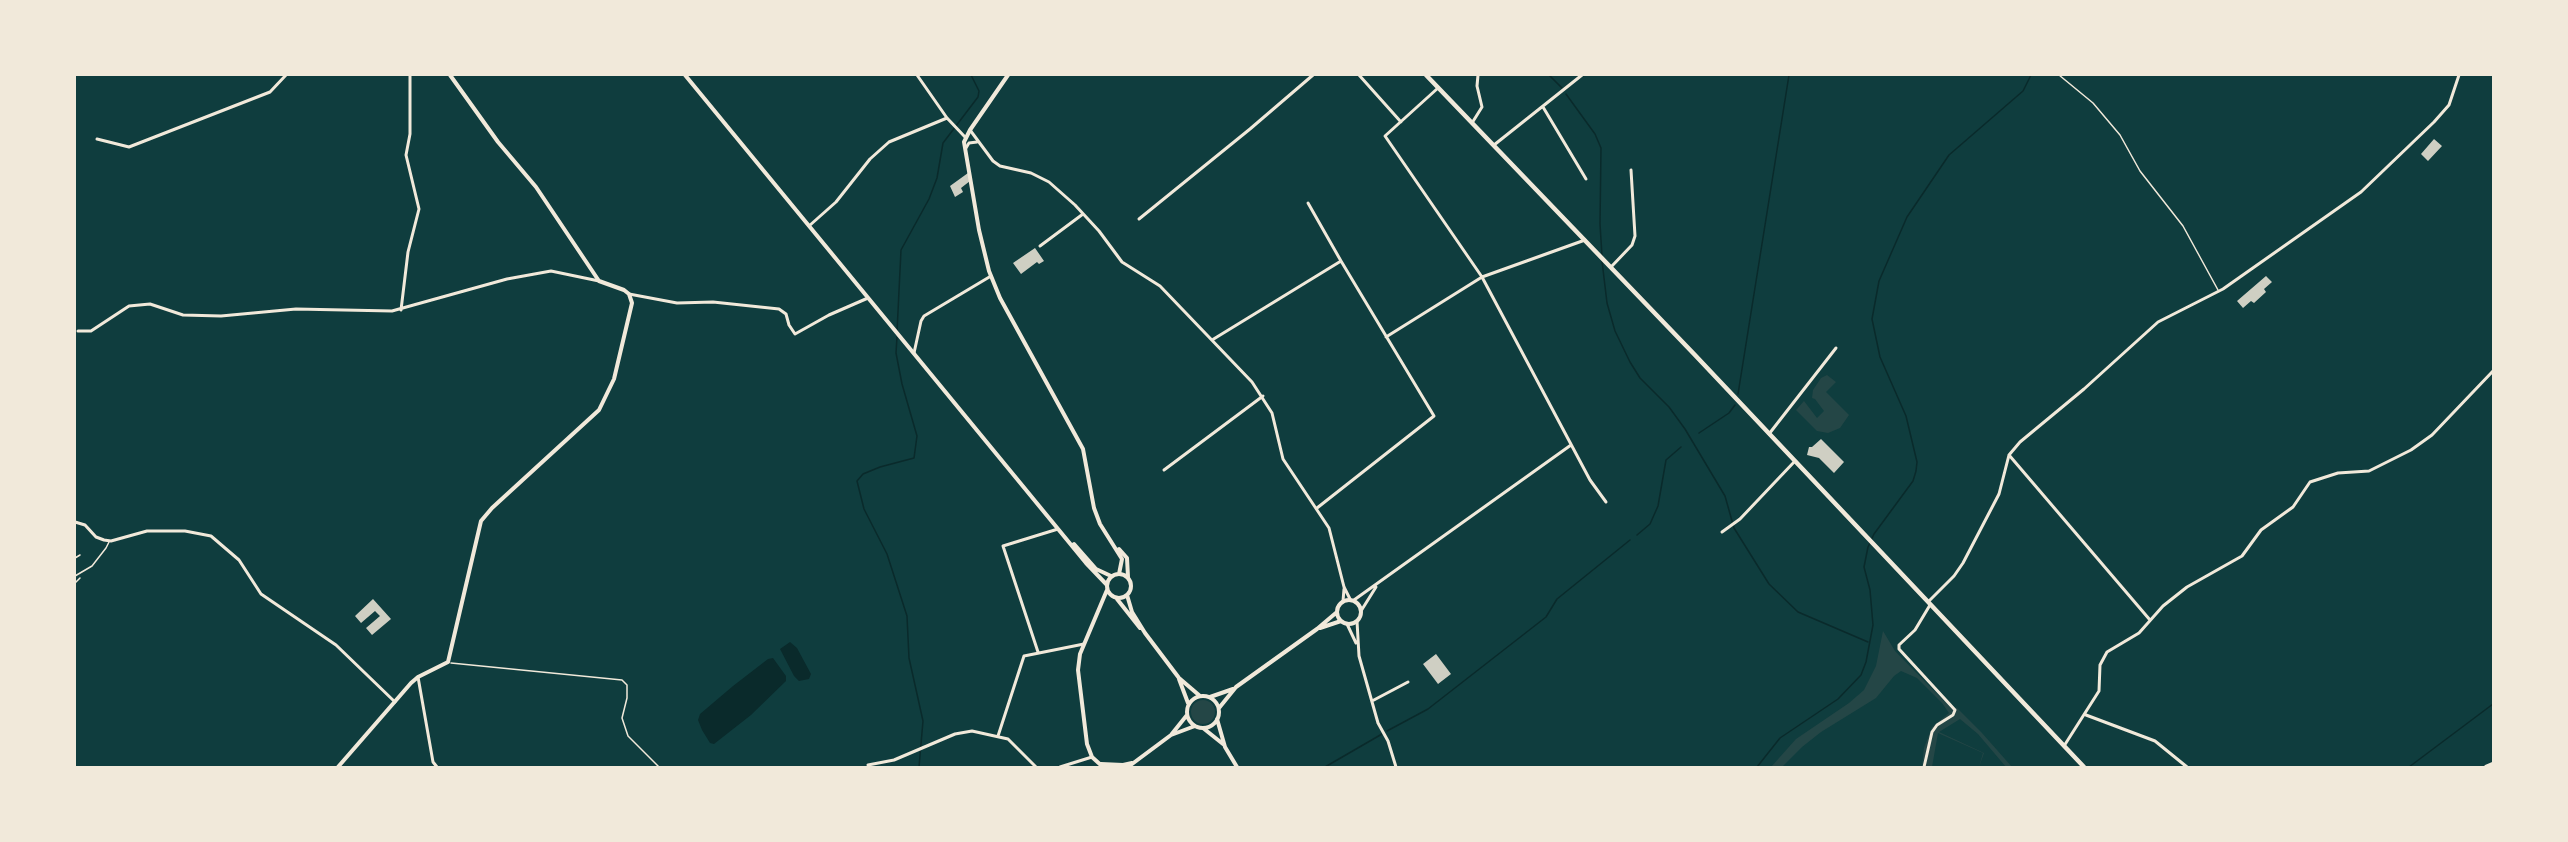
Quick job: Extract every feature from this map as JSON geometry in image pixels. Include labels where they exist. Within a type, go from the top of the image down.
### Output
[{"type":"main road","points":[[1426,75],[1864,533],[2084,767]]},
{"type":"main road","points":[[2486,767],[2493,764]]},
{"type":"street","points":[[97,139],[129,147],[270,92],[286,75]]},
{"type":"street","points":[[401,310],[408,252],[419,209],[406,154],[410,134],[410,75]]},
{"type":"street","points":[[450,75],[498,142],[536,187],[598,280]]},
{"type":"street","points":[[685,75],[1066,536],[1096,569],[1111,576],[1119,574],[1128,577]]},
{"type":"street","points":[[917,75],[947,118],[965,137]]},
{"type":"street","points":[[1008,75],[965,137],[965,150],[979,230],[991,276],[1000,298],[1083,449],[1094,508],[1105,531],[1127,558],[1131,585],[1127,595],[1132,612],[1145,633]]},
{"type":"street","points":[[1139,219],[1313,75]]},
{"type":"street","points":[[1359,75],[1401,122]]},
{"type":"street","points":[[1472,123],[1482,107],[1477,86],[1478,75]]},
{"type":"street","points":[[1494,146],[1582,75]]},
{"type":"street","points":[[1924,767],[1932,732],[1937,725],[1953,716],[1955,710],[1899,649],[1899,645],[1915,630],[1929,603],[1963,563],[1999,494],[2009,455],[2020,442],[2158,321],[2218,291],[2361,192],[2449,105],[2459,75]]},
{"type":"street","points":[[1438,88],[1385,136],[1482,278],[1590,480],[1606,502]]},
{"type":"street","points":[[1543,107],[1587,179]]},
{"type":"street","points":[[809,226],[844,193],[870,159],[883,147],[910,131],[947,118]]},
{"type":"street","points":[[970,130],[1000,166],[1031,173],[1049,182],[1099,231],[1122,262],[1160,286],[1263,396],[1272,413],[1283,459],[1294,479],[1317,508],[1329,528],[1344,587],[1352,600],[1358,603],[1361,611]]},
{"type":"street","points":[[965,150],[972,142],[979,142]]},
{"type":"street","points":[[1609,265],[1632,245],[1635,236],[1631,171]]},
{"type":"street","points":[[1308,203],[1434,416],[1317,508]]},
{"type":"street","points":[[1040,246],[1083,214]]},
{"type":"street","points":[[1386,337],[1482,278],[1585,240]]},
{"type":"street","points":[[1212,340],[1341,261]]},
{"type":"street","points":[[78,331],[91,331],[129,306],[150,304],[183,315],[221,316],[296,309],[401,310],[507,279],[551,271],[598,280],[629,294],[677,303],[713,302],[779,309],[786,314],[795,334],[829,315],[868,298]]},
{"type":"street","points":[[914,353],[924,316],[991,276]]},
{"type":"street","points":[[338,767],[418,677],[448,662],[481,521],[492,508],[593,418],[603,404],[614,379],[622,348],[632,303],[629,294]]},
{"type":"street","points":[[1769,434],[1836,348]]},
{"type":"street","points":[[2064,746],[2086,715],[2100,687],[2100,665],[2103,656],[2136,635],[2187,587],[2242,556],[2261,530],[2291,509],[2310,482],[2338,473],[2369,471],[2410,450],[2432,435],[2493,371]]},
{"type":"street","points":[[1164,470],[1263,396]]},
{"type":"street","points":[[1343,601],[1352,600],[1379,584],[1571,445]]},
{"type":"street","points":[[2009,455],[2151,620]]},
{"type":"street","points":[[1722,532],[1731,527],[1795,461]]},
{"type":"street","points":[[75,522],[85,525],[96,537],[109,541],[147,531],[185,531],[211,536],[239,560],[261,594],[336,645],[395,702]]},
{"type":"street","points":[[1038,652],[1003,546],[1059,528]]},
{"type":"street","points":[[1066,536],[1179,678],[1200,696],[1210,697],[1236,687],[1317,629],[1337,612],[1343,601],[1344,587]]},
{"type":"street","points":[[1116,546],[1123,561],[1119,574]]},
{"type":"street","points":[[1111,576],[1102,604],[1079,657],[1085,730],[1092,757],[1101,766],[1133,763]]},
{"type":"street","points":[[1357,645],[1357,621],[1367,599],[1379,584]]},
{"type":"street","points":[[1102,604],[1114,597],[1127,595]]},
{"type":"street","points":[[1337,612],[1341,621],[1347,624],[1357,645],[1372,701],[1396,767]]},
{"type":"street","points":[[1317,629],[1341,621]]},
{"type":"street","points":[[1347,624],[1357,621]]},
{"type":"street","points":[[998,736],[1024,656],[1084,644]]},
{"type":"street","points":[[418,677],[433,762],[437,767]]},
{"type":"street","points":[[1128,767],[1171,735],[1187,715],[1189,704],[1179,678]]},
{"type":"street","points":[[1372,701],[1408,681]]},
{"type":"street","points":[[1236,687],[1219,708],[1217,719],[1225,747],[1237,767]]},
{"type":"street","points":[[1189,704],[1200,696]]},
{"type":"street","points":[[1210,697],[1219,708]]},
{"type":"street","points":[[1187,715],[1195,726]]},
{"type":"street","points":[[2086,715],[2155,741],[2187,767]]},
{"type":"street","points":[[1203,728],[1211,725],[1217,719]]},
{"type":"street","points":[[1171,735],[1195,726],[1203,728],[1225,747]]},
{"type":"street","points":[[867,765],[894,760],[964,731],[983,732],[1008,739],[1017,745],[1036,767]]},
{"type":"street","points":[[1060,767],[1092,757]]},
{"type":"lane","points":[[2059,75],[2093,104],[2120,135],[2140,171],[2183,226],[2218,291]]},
{"type":"lane","points":[[75,576],[84,572],[100,557],[109,541]]},
{"type":"lane","points":[[75,558],[80,555]]},
{"type":"path","points":[[75,583],[84,572]]},
{"type":"path","points":[[448,662],[622,680],[627,685],[627,698],[622,718],[628,736],[659,767]]},
{"type":"shaded area","points":[[1827,375],[1836,382],[1826,392],[1849,415],[1840,428],[1828,433],[1817,431],[1796,410],[1804,401],[1817,418],[1824,411],[1812,398],[1813,390],[1821,378]]},
{"type":"shaded area","points":[[1883,631],[1895,651],[1953,710],[1953,714],[1932,730],[1922,767],[1924,748],[1932,727],[1949,713],[1917,678],[1901,671],[1876,698],[1821,732],[1782,767],[1771,767],[1796,739],[1864,690],[1876,666]]},
{"type":"shaded area","points":[[790,642],[797,648],[811,674],[809,679],[799,681],[794,676],[780,649]]},
{"type":"shaded area","points":[[773,658],[786,676],[786,681],[751,715],[714,744],[710,743],[698,720],[700,714],[768,659]]},
{"type":"shaded area","points":[[1203,700],[1211,704],[1215,712],[1211,720],[1203,724],[1195,720],[1191,712],[1195,704]]},
{"type":"shaded area","points":[[1956,707],[2012,767],[2006,767],[1978,734],[1960,719],[1939,732],[1984,753],[1979,767],[1983,753],[1938,733],[1932,767],[1925,767],[1933,732],[1939,725],[1955,716]]},
{"type":"building","points":[[2434,139],[2442,146],[2428,161],[2421,154]]},
{"type":"building","points":[[968,173],[970,181],[961,188],[963,192],[955,197],[950,186]]},
{"type":"building","points":[[1035,248],[1044,261],[1039,264],[1037,262],[1021,274],[1013,263]]},
{"type":"building","points":[[2266,276],[2272,282],[2264,289],[2266,292],[2254,303],[2251,301],[2243,308],[2237,301]]},
{"type":"building","points":[[1821,439],[1844,462],[1834,473],[1819,458],[1807,455],[1809,447]]},
{"type":"building","points":[[373,599],[391,619],[372,635],[366,628],[380,616],[375,611],[361,623],[355,616]]},
{"type":"building","points":[[1436,654],[1451,674],[1438,684],[1423,664]]},
{"type":"waterway","points":[[897,332],[901,250],[929,199],[937,178],[943,143],[978,97],[979,91],[971,75]]},
{"type":"waterway","points":[[1549,75],[1562,88]]},
{"type":"waterway","points":[[1738,394],[1789,75]]},
{"type":"waterway","points":[[1757,767],[1780,738],[1838,699],[1861,675],[1866,662],[1873,625],[1870,590],[1864,567],[1868,547],[1874,534],[1913,481],[1916,471],[1917,462],[1906,416],[1880,357],[1872,319],[1879,281],[1907,217],[1949,155],[2023,91],[2031,75]]},
{"type":"waterway","points":[[1566,94],[1595,134],[1601,148],[1602,256]]},
{"type":"waterway","points":[[1602,261],[1607,303],[1615,331],[1630,362],[1640,378],[1669,407],[1685,429],[1725,496],[1734,528],[1769,584],[1798,612],[1868,642]]},
{"type":"waterway","points":[[897,337],[896,353],[902,384],[917,436],[914,458],[880,467],[863,474],[857,481],[864,509],[887,554],[907,616],[909,658],[923,721],[919,767]]},
{"type":"waterway","points":[[1699,433],[1729,413],[1735,405]]},
{"type":"waterway","points":[[1637,535],[1650,524],[1658,506],[1666,460],[1681,447]]},
{"type":"waterway","points":[[1387,731],[1428,709],[1546,617],[1557,599],[1630,540]]},
{"type":"waterway","points":[[2409,767],[2493,704]]},
{"type":"waterway","points":[[1325,767],[1382,734]]}]
